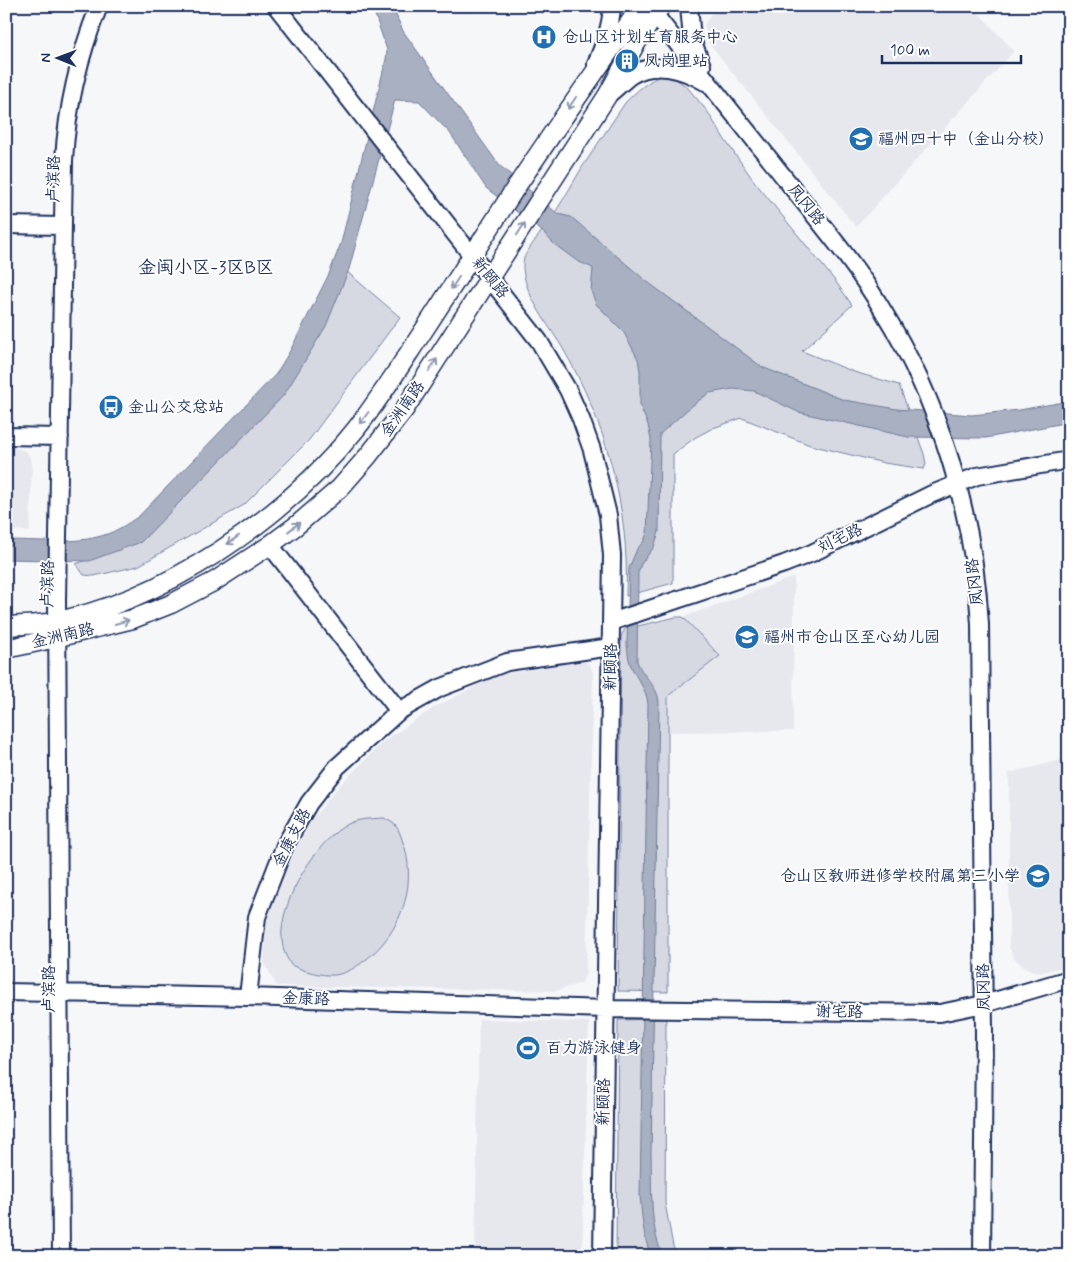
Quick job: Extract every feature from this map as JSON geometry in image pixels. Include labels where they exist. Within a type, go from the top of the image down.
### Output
[{"type":"main road","name":"金洲南路","points":[[6,649],[52,630],[75,616],[135,596],[183,574],[221,550],[286,500],[323,466],[361,422],[400,367],[591,75],[652,8]]},
{"type":"main road","name":"金洲南路","points":[[6,626],[52,630],[133,619],[171,604],[215,581],[270,545],[297,525],[340,488],[404,410],[490,278],[607,96],[635,45],[652,8]]},
{"type":"street","name":"卢滨路","points":[[50,1256],[54,993],[52,630],[58,226],[57,119],[70,59],[88,6]]},
{"type":"street","points":[[6,225],[58,226],[70,105],[81,57],[99,6]]},
{"type":"street","name":"新颐路","points":[[276,6],[519,313],[539,341],[568,390],[590,442],[597,466],[608,515],[612,555],[612,1009],[602,1256]]},
{"type":"street","points":[[591,75],[606,39],[612,6]]},
{"type":"street","points":[[689,6],[692,39],[710,84]]},
{"type":"street","name":"凤冈路","points":[[652,8],[854,265],[895,330],[918,376],[944,441],[957,484],[971,550],[979,616],[984,1004],[982,1256]]},
{"type":"street","points":[[607,96],[631,75],[645,69],[658,67],[690,74],[710,84]]},
{"type":"street","points":[[6,436],[55,437]]},
{"type":"street","name":"刘宅路","points":[[611,622],[812,553],[977,476],[1069,460]]},
{"type":"street","points":[[270,545],[399,711]]},
{"type":"street","name":"金康支路","points":[[248,997],[257,917],[285,845],[310,803],[337,767],[399,711],[440,688],[507,662],[611,647]]},
{"type":"street","name":"谢宅路","points":[[612,1009],[940,1013],[984,1004],[1069,979]]},
{"type":"street","name":"金康路","points":[[6,992],[248,997],[612,1009]]},
{"type":"street","points":[[54,993],[61,1256]]},
{"type":"shaded area","name":"福州四十中（金山分校）","points":[[716,6],[972,6],[1014,51],[856,227],[709,43],[704,25]]},
{"type":"shaded area","points":[[663,75],[675,78],[688,88],[707,111],[754,181],[836,282],[852,305],[802,351],[854,372],[899,385],[926,464],[924,469],[884,463],[810,445],[742,418],[713,428],[696,437],[673,454],[673,583],[626,596],[624,531],[619,498],[603,436],[578,376],[529,292],[523,269],[526,254],[553,216],[583,166],[625,103],[642,87]]},
{"type":"shaded area","points":[[346,271],[400,317],[309,440],[244,505],[138,566],[94,576],[84,575],[76,564],[140,540],[233,441]]},
{"type":"shaded area","points":[[6,447],[27,452],[32,462],[30,532],[20,530],[6,532]]},
{"type":"shaded area","name":"福州市仓山区至心幼儿园","points":[[794,577],[793,731],[668,732],[668,696],[720,656],[683,617]]},
{"type":"shaded area","points":[[683,617],[720,656],[668,696],[668,992],[618,991],[621,636],[625,629]]},
{"type":"shaded area","points":[[584,661],[589,664],[593,673],[586,973],[582,983],[555,991],[277,986],[264,963],[266,924],[281,875],[298,837],[338,787],[384,741],[435,707],[497,675]]},
{"type":"shaded area","name":"仓山区教师进修学校附属第三小学","points":[[1069,758],[1069,965],[1040,973],[1021,965],[1013,957],[1009,946],[1009,773]]},
{"type":"shaded area","points":[[384,818],[393,823],[398,829],[408,863],[407,894],[397,923],[389,936],[364,961],[344,973],[335,975],[318,974],[291,965],[283,947],[284,915],[298,880],[308,864],[331,836],[343,827],[358,820]]},
{"type":"shaded area","points":[[479,1019],[589,1022],[582,1256],[475,1256]]},
{"type":"shaded area","points":[[666,1019],[665,1203],[673,1246],[678,1256],[616,1256],[618,1020]]},
{"type":"water","points":[[372,6],[392,6],[403,31],[499,165],[558,214],[571,217],[645,280],[762,367],[844,400],[897,409],[972,415],[1019,410],[1069,401],[1069,422],[986,438],[908,437],[798,412],[754,391],[733,389],[709,393],[660,434],[659,532],[654,547],[641,564],[638,573],[637,661],[642,672],[656,691],[659,702],[651,1154],[653,1219],[663,1256],[651,1256],[648,1249],[640,1196],[648,704],[644,689],[631,665],[627,645],[629,568],[637,549],[644,541],[647,533],[651,440],[648,425],[640,406],[638,359],[623,331],[596,304],[591,291],[593,268],[577,261],[554,244],[543,232],[486,188],[450,133],[419,101],[395,100],[349,269],[326,326],[284,395],[141,542],[89,561],[6,559],[6,540],[64,541],[87,539],[103,536],[139,516],[276,374],[291,349],[329,274],[341,243],[386,59],[387,50]]},
{"type":"place","name":"仓山区计划生育服务中心","points":[[544,37]]},
{"type":"place","name":"凤岗里站","points":[[627,61]]},
{"type":"place","name":"福州四十中（金山分校）","points":[[861,139]]},
{"type":"place","name":"金山公交总站","points":[[111,407]]},
{"type":"place","name":"福州市仓山区至心幼儿园","points":[[747,637]]},
{"type":"place","name":"仓山区教师进修学校附属第三小学","points":[[1038,876]]},
{"type":"place","name":"百力游泳健身","points":[[528,1048]]},
{"type":"district","name":"金闽小区-3区B区","points":[[206,268]]}]
